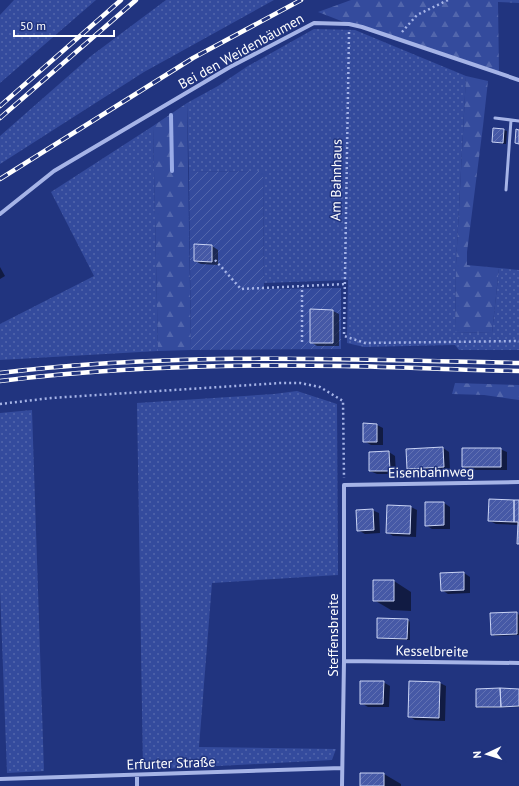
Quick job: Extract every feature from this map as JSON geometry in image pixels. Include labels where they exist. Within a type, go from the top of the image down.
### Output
[{"type":"street","name":"Bei den Weidenbäumen","points":[[0,214],[54,171],[230,67],[314,23],[349,24],[519,80]]},
{"type":"street","name":"Eisenbahnweg","points":[[344,485],[519,482]]},
{"type":"street","name":"Steffensbreite","points":[[342,786],[344,485]]},
{"type":"street","name":"Kesselbreite","points":[[344,660],[519,663]]},
{"type":"street","name":"Erfurter Straße","points":[[0,779],[342,768]]},
{"type":"street","points":[[137,775],[137,786]]},
{"type":"lane","points":[[495,118],[519,121]]},
{"type":"lane","points":[[506,190],[511,120]]},
{"type":"path","points":[[397,39],[417,15],[448,0]]},
{"type":"path","name":"Am Bahnhaus","points":[[349,24],[344,336],[365,343],[519,341]]},
{"type":"path","points":[[215,260],[241,289],[345,284]]},
{"type":"path","points":[[302,286],[302,342]]},
{"type":"path","points":[[0,404],[51,398],[300,382],[320,387],[343,401],[344,485]]},
{"type":"green space","points":[[14,0],[96,0],[0,83],[0,15]]},
{"type":"green space","points":[[166,0],[274,0],[144,72],[0,164],[0,136],[91,56]]},
{"type":"green space","points":[[351,0],[519,0],[519,3],[498,2],[499,73],[349,24],[318,12]]},
{"type":"green space","points":[[314,29],[355,30],[466,76],[456,265],[455,332],[492,333],[499,268],[519,270],[519,350],[459,350],[455,345],[364,347],[347,343],[348,280],[264,283],[263,171],[189,172],[187,103],[218,86],[248,66]]},
{"type":"green space","points":[[466,76],[488,81],[467,252],[467,265],[499,268],[492,333],[455,332],[456,265]]},
{"type":"green space","points":[[187,103],[191,350],[158,351],[153,126]]},
{"type":"green space","points":[[153,126],[158,351],[0,360],[0,324],[94,276],[51,192]]},
{"type":"green space","points":[[263,171],[264,289],[341,288],[341,349],[191,350],[189,172]]},
{"type":"green space","points":[[455,383],[519,385],[519,400],[484,395],[452,394]]},
{"type":"green space","points":[[297,391],[337,404],[338,575],[212,583],[199,747],[336,749],[332,760],[143,770],[137,403],[274,394]]},
{"type":"green space","points":[[32,410],[44,771],[7,773],[0,589],[0,413]]},
{"type":"building","points":[[493,128],[504,129],[503,143],[492,142]]},
{"type":"building","points":[[516,129],[519,130],[519,144],[515,143]]},
{"type":"building","points":[[194,244],[212,245],[212,262],[194,261]]},
{"type":"building","points":[[310,309],[333,310],[333,343],[310,343]]},
{"type":"building","points":[[363,423],[377,424],[377,442],[363,442]]},
{"type":"building","points":[[443,447],[444,467],[407,469],[406,449]]},
{"type":"building","points":[[462,448],[501,448],[501,467],[462,467]]},
{"type":"building","points":[[389,451],[390,471],[369,471],[369,452]]},
{"type":"building","points":[[489,499],[514,500],[514,522],[488,521]]},
{"type":"building","points":[[514,500],[519,500],[519,544],[517,544],[518,522],[514,522]]},
{"type":"building","points":[[425,502],[444,502],[444,525],[425,526]]},
{"type":"building","points":[[387,505],[411,506],[410,534],[386,533]]},
{"type":"building","points":[[373,509],[374,530],[357,531],[356,510]]},
{"type":"building","points":[[464,572],[464,590],[441,591],[440,573]]},
{"type":"building","points":[[373,580],[394,580],[394,601],[373,601]]},
{"type":"building","points":[[517,612],[517,634],[491,635],[490,613]]},
{"type":"building","points":[[377,618],[408,619],[407,639],[377,638]]},
{"type":"building","points":[[360,681],[384,681],[383,704],[360,704]]},
{"type":"building","points":[[409,681],[440,682],[439,718],[408,717]]},
{"type":"building","points":[[500,688],[519,689],[519,706],[501,707]]},
{"type":"building","points":[[500,688],[501,707],[476,707],[476,689]]},
{"type":"building","points":[[360,773],[384,773],[384,786],[360,786]]},
{"type":"waterway","points":[[171,115],[172,171]]},
{"type":"railway","points":[[0,106],[121,0]]},
{"type":"railway","points":[[0,118],[136,0]]},
{"type":"railway","points":[[0,179],[193,58],[301,0]]},
{"type":"railway","points":[[0,373],[65,366],[194,360],[324,359],[519,363]]},
{"type":"railway","points":[[0,381],[86,372],[215,366],[344,366],[519,371]]}]
